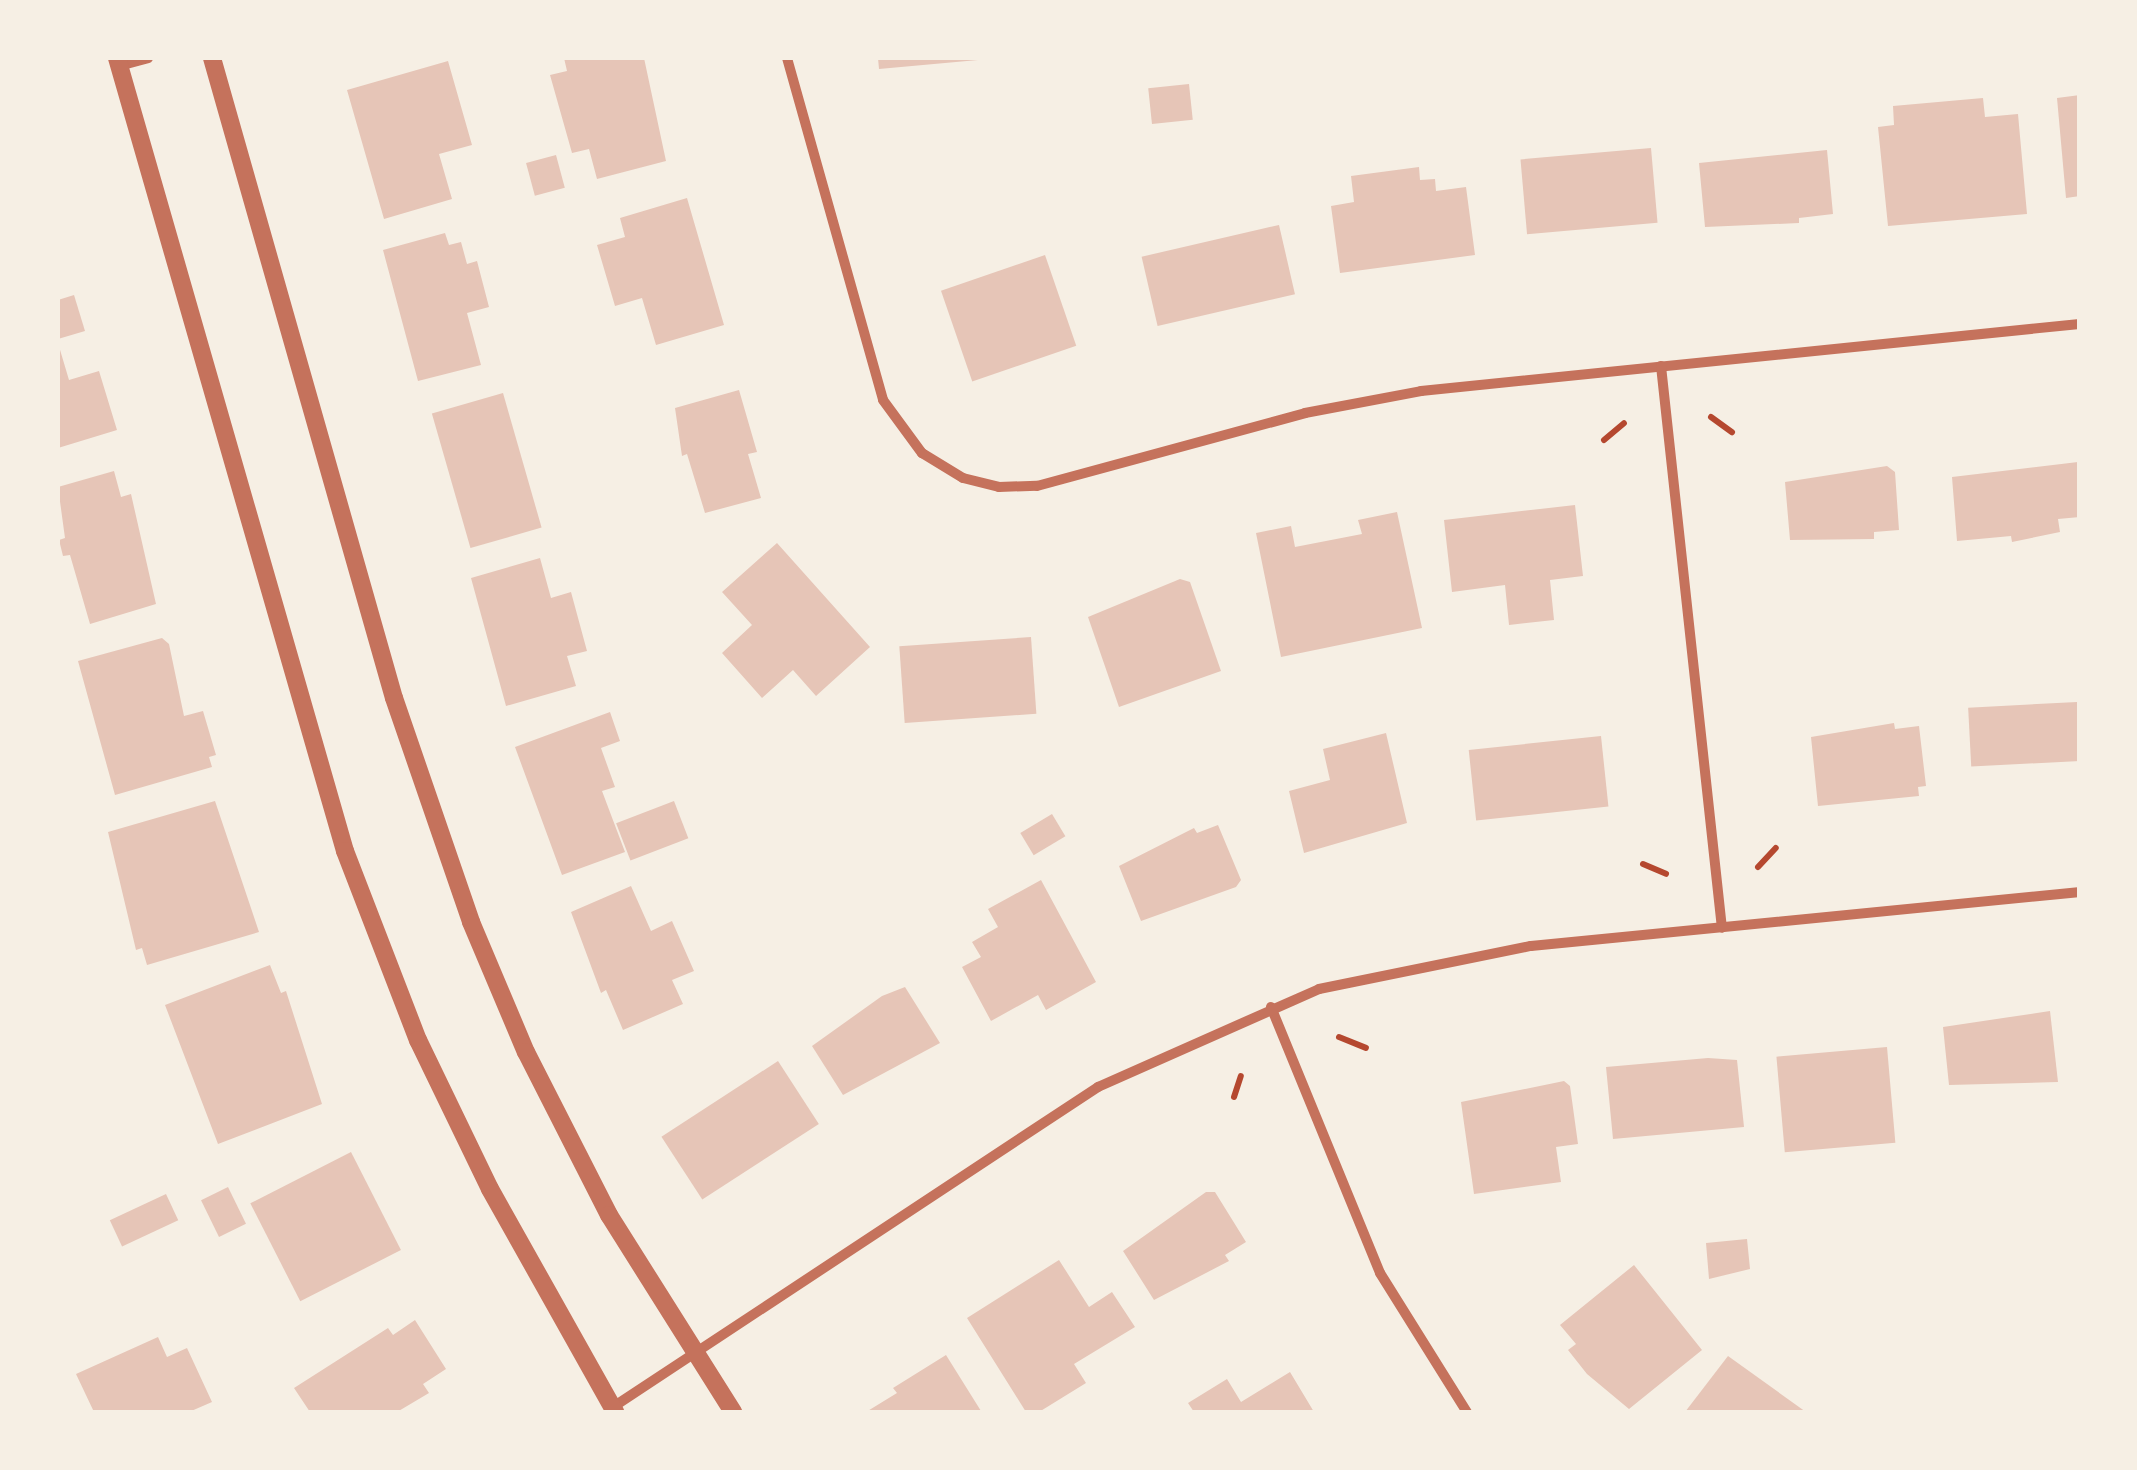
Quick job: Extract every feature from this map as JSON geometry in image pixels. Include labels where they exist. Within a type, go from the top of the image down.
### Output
[{"type":"street","points":[[148,58],[118,62],[345,851],[418,1040],[490,1189],[611,1411],[1098,1087],[1272,1007],[1450,959],[2080,892]]},
{"type":"street","points":[[212,58],[394,698],[465,905],[526,1052],[609,1215],[733,1412]]},
{"type":"street","points":[[786,58],[882,400],[922,453],[963,478],[999,487],[1037,486],[1305,413],[1421,391],[2080,324]]},
{"type":"street","points":[[1661,366],[1722,928]]},
{"type":"street","points":[[1272,1007],[1380,1273],[1467,1412]]},
{"type":"path","points":[[1711,417],[1732,432]]},
{"type":"path","points":[[1604,440],[1624,423]]},
{"type":"path","points":[[1758,866],[1776,848]]},
{"type":"path","points":[[1642,864],[1666,874]]},
{"type":"path","points":[[1339,1038],[1366,1048]]},
{"type":"path","points":[[1234,1097],[1242,1076]]},
{"type":"building","points":[[564,58],[644,58],[666,161],[597,179],[589,149],[572,153],[550,75],[567,71]]},
{"type":"building","points":[[878,58],[978,58],[978,60],[879,69]]},
{"type":"building","points":[[448,61],[472,145],[439,154],[452,199],[384,219],[347,90]]},
{"type":"building","points":[[1189,84],[1193,120],[1152,124],[1148,88]]},
{"type":"building","points":[[2080,95],[2080,196],[2066,198],[2057,98]]},
{"type":"building","points":[[1983,98],[1985,117],[2018,114],[2027,214],[1888,226],[1878,127],[1894,125],[1893,106]]},
{"type":"building","points":[[1651,148],[1658,223],[1527,234],[1520,159]]},
{"type":"building","points":[[1827,150],[1833,214],[1799,218],[1799,223],[1705,227],[1699,163]]},
{"type":"building","points":[[556,155],[565,188],[535,196],[526,163]]},
{"type":"building","points":[[1419,167],[1420,180],[1435,179],[1436,191],[1466,187],[1475,255],[1340,273],[1331,206],[1354,202],[1351,176]]},
{"type":"building","points":[[687,198],[724,325],[656,345],[642,298],[615,306],[597,245],[625,237],[620,218]]},
{"type":"building","points":[[1279,225],[1295,294],[1158,326],[1142,257]]},
{"type":"building","points":[[445,233],[449,245],[461,242],[467,264],[477,261],[489,307],[467,313],[481,365],[418,381],[383,250]]},
{"type":"building","points":[[1045,255],[1076,346],[972,382],[941,291]]},
{"type":"building","points":[[74,295],[85,331],[58,339],[58,300]]},
{"type":"building","points":[[58,343],[69,380],[99,371],[117,430],[58,448]]},
{"type":"building","points":[[739,390],[757,452],[748,454],[761,498],[705,513],[687,454],[682,456],[675,408]]},
{"type":"building","points":[[503,393],[542,528],[470,548],[432,413]]},
{"type":"building","points":[[2078,462],[2080,517],[2058,519],[2060,532],[2012,542],[2011,536],[1957,541],[1952,477]]},
{"type":"building","points":[[1887,466],[1895,472],[1899,530],[1874,532],[1874,539],[1790,540],[1785,482]]},
{"type":"building","points":[[114,471],[121,497],[131,494],[156,604],[90,624],[70,555],[63,556],[59,540],[65,538],[58,487]]},
{"type":"building","points":[[1575,505],[1583,576],[1550,580],[1554,620],[1509,625],[1505,585],[1452,592],[1444,520]]},
{"type":"building","points":[[1397,512],[1422,628],[1281,657],[1256,533],[1291,526],[1295,547],[1362,534],[1358,520]]},
{"type":"building","points":[[777,543],[870,647],[816,696],[793,670],[762,698],[722,653],[752,625],[722,592]]},
{"type":"building","points":[[540,558],[551,598],[571,592],[587,651],[567,656],[576,686],[506,706],[471,578]]},
{"type":"building","points":[[1180,579],[1190,582],[1221,671],[1119,707],[1088,617]]},
{"type":"building","points":[[1031,637],[1036,714],[905,723],[899,646]]},
{"type":"building","points":[[162,638],[169,644],[184,716],[203,711],[216,755],[209,757],[212,767],[115,795],[78,661]]},
{"type":"building","points":[[2077,702],[2080,761],[1971,767],[1968,708]]},
{"type":"building","points":[[610,712],[620,741],[601,748],[615,787],[602,791],[625,852],[562,875],[515,747]]},
{"type":"building","points":[[1894,723],[1895,729],[1919,726],[1926,786],[1918,787],[1919,796],[1818,806],[1811,737]]},
{"type":"building","points":[[1386,733],[1407,823],[1304,853],[1289,791],[1330,780],[1323,749]]},
{"type":"building","points":[[1601,736],[1608,807],[1476,821],[1469,750]]},
{"type":"building","points":[[215,801],[259,932],[147,965],[142,948],[136,950],[108,832]]},
{"type":"building","points":[[674,801],[688,838],[630,861],[616,823]]},
{"type":"building","points":[[1052,814],[1065,836],[1034,855],[1020,833]]},
{"type":"building","points":[[1218,825],[1241,880],[1236,887],[1141,921],[1119,866],[1194,828],[1197,833]]},
{"type":"building","points":[[1041,880],[1096,982],[1046,1010],[1038,995],[991,1021],[962,967],[981,957],[972,942],[998,927],[988,909]]},
{"type":"building","points":[[631,886],[651,931],[672,921],[694,971],[672,980],[683,1004],[623,1030],[606,990],[601,993],[571,912]]},
{"type":"building","points":[[270,965],[281,993],[286,991],[322,1104],[218,1144],[165,1005]]},
{"type":"building","points":[[905,987],[940,1043],[843,1095],[812,1046],[882,996]]},
{"type":"building","points":[[2050,1011],[2058,1082],[1949,1085],[1943,1027]]},
{"type":"building","points":[[1887,1047],[1895,1143],[1785,1152],[1776,1057]]},
{"type":"building","points":[[1708,1058],[1737,1060],[1744,1127],[1613,1139],[1606,1067]]},
{"type":"building","points":[[778,1061],[819,1124],[702,1200],[661,1137]]},
{"type":"building","points":[[1564,1081],[1570,1086],[1578,1144],[1556,1147],[1561,1182],[1474,1194],[1461,1102]]},
{"type":"building","points":[[351,1152],[401,1250],[300,1301],[250,1203]]},
{"type":"building","points":[[228,1187],[246,1224],[219,1237],[201,1200]]},
{"type":"building","points":[[1206,1192],[1215,1192],[1246,1242],[1225,1255],[1229,1261],[1154,1300],[1123,1251]]},
{"type":"building","points":[[166,1194],[178,1220],[122,1246],[110,1220]]},
{"type":"building","points":[[1747,1239],[1750,1269],[1709,1279],[1706,1243]]},
{"type":"building","points":[[1059,1260],[1089,1307],[1112,1292],[1135,1327],[1074,1364],[1086,1383],[1039,1412],[1026,1412],[967,1318]]},
{"type":"building","points":[[1634,1265],[1702,1350],[1629,1409],[1587,1374],[1568,1350],[1576,1344],[1560,1325]]},
{"type":"building","points":[[415,1320],[446,1369],[423,1384],[429,1393],[397,1412],[310,1412],[294,1388],[388,1328],[393,1335]]},
{"type":"building","points":[[158,1337],[167,1357],[187,1348],[212,1402],[189,1412],[94,1412],[76,1374]]},
{"type":"building","points":[[946,1355],[981,1411],[866,1412],[897,1393],[893,1388]]},
{"type":"building","points":[[1728,1356],[1806,1412],[1685,1412]]},
{"type":"building","points":[[1290,1372],[1314,1412],[1194,1412],[1188,1403],[1227,1379],[1241,1402]]}]
